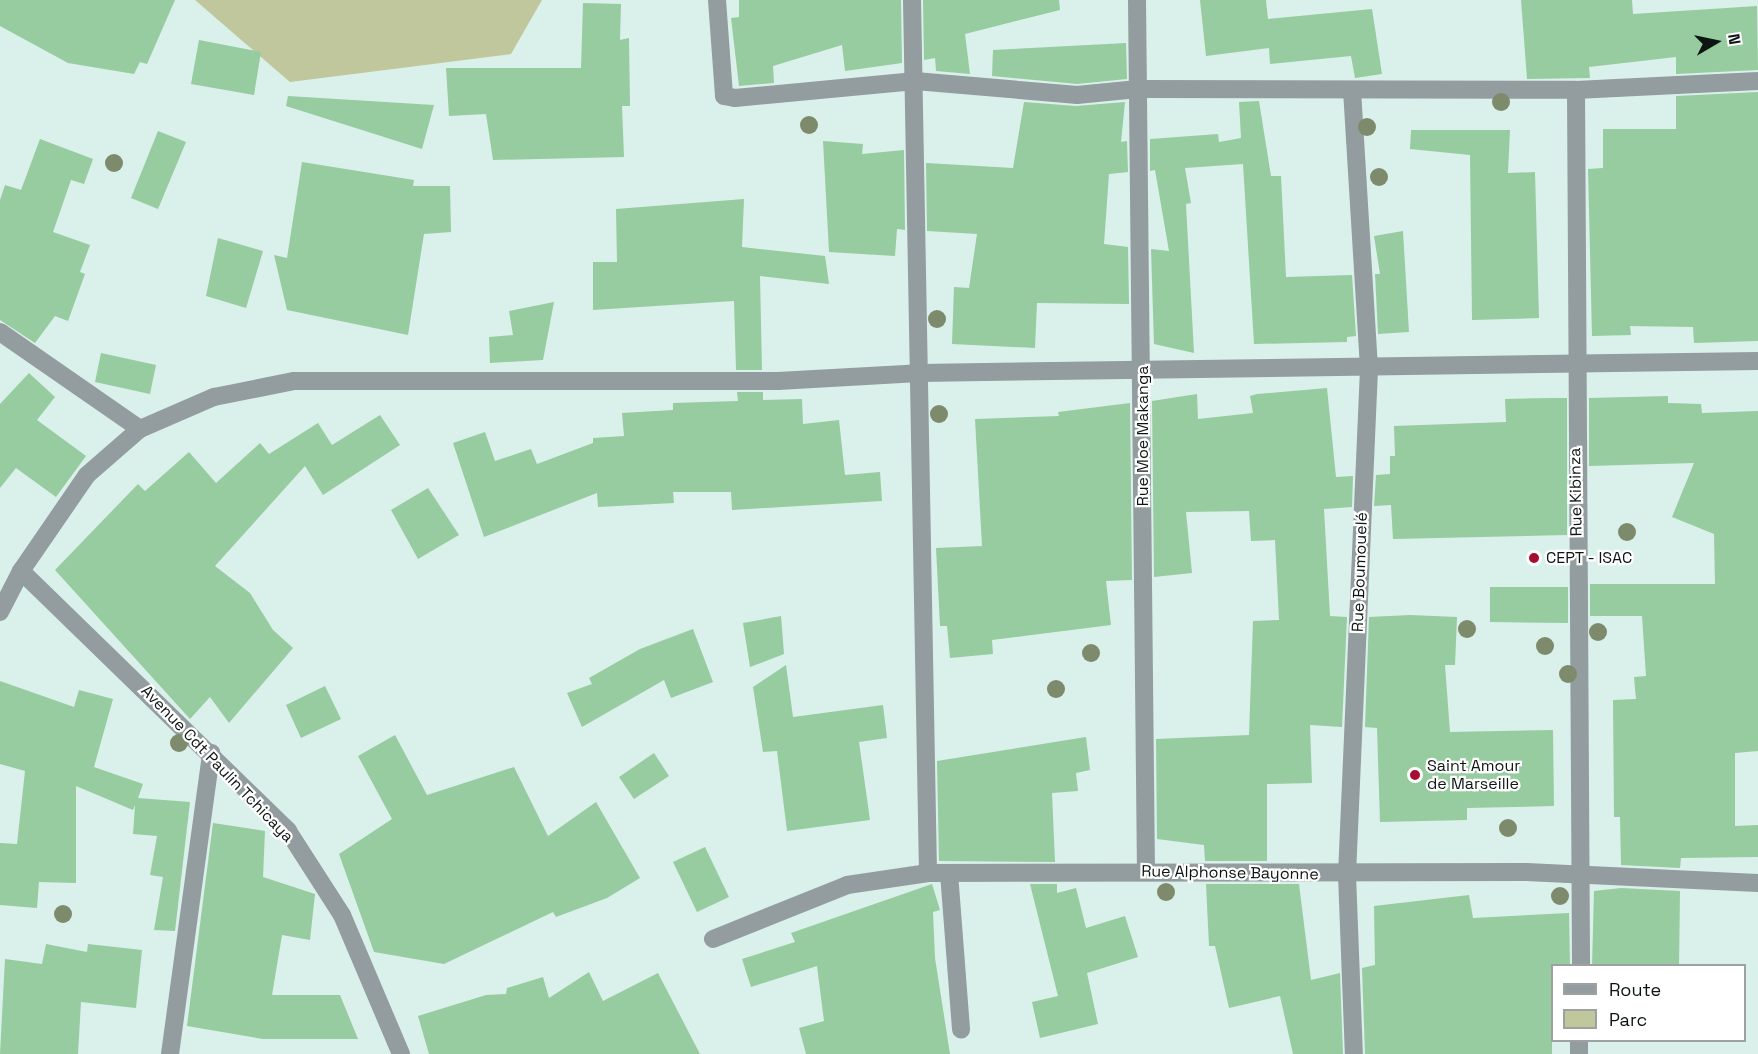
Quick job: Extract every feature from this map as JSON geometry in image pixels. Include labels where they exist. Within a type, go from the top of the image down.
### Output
[{"type":"street","points":[[717,0],[724,96],[915,81],[1077,95],[1138,89],[1576,90],[1758,81]]},
{"type":"street","points":[[912,0],[928,873]]},
{"type":"street","name":"Rue Moe Makanga","points":[[1137,0],[1143,370],[1146,872]]},
{"type":"street","name":"Rue Boumouelé","points":[[1352,90],[1369,369],[1347,875],[1354,1054]]},
{"type":"street","name":"Rue Kibinza","points":[[1576,90],[1574,367],[1582,876],[1581,964]]},
{"type":"street","points":[[0,332],[140,429]]},
{"type":"street","points":[[0,612],[21,571],[87,475],[140,429],[214,397],[294,381],[442,384],[778,381],[919,373],[1574,367],[1758,361]]},
{"type":"street","name":"Avenue Cdt Paulin Tchicaya","points":[[21,571],[211,753],[288,831],[342,915],[401,1054]]},
{"type":"street","points":[[170,1054],[211,753]]},
{"type":"street","name":"Rue Alphonse Bayonne","points":[[713,939],[847,885],[928,873],[1146,872],[1582,876],[1758,883]]},
{"type":"street","points":[[949,873],[961,1030]]},
{"type":"green space","points":[[195,0],[542,0],[511,54],[290,82]]},
{"type":"building","points":[[0,0],[175,0],[147,64],[140,62],[134,74],[68,63],[0,26]]},
{"type":"building","points":[[739,0],[901,0],[902,63],[845,71],[842,45],[773,66],[774,83],[739,86],[731,18],[739,17]]},
{"type":"building","points":[[923,0],[1059,0],[1060,10],[965,34],[970,74],[936,71],[935,58],[924,60]]},
{"type":"building","points":[[1200,0],[1266,0],[1268,19],[1372,9],[1382,74],[1355,78],[1351,56],[1270,64],[1269,48],[1206,56]]},
{"type":"building","points":[[1521,0],[1632,0],[1633,14],[1757,6],[1758,70],[1676,74],[1676,57],[1589,67],[1590,78],[1527,79]]},
{"type":"building","points":[[583,3],[621,4],[620,40],[629,38],[630,106],[622,106],[624,157],[493,160],[486,114],[449,116],[446,68],[581,68]]},
{"type":"building","points":[[199,40],[261,52],[254,95],[191,84]]},
{"type":"building","points":[[1126,43],[1127,79],[1077,84],[992,76],[993,50]]},
{"type":"building","points":[[1758,92],[1758,341],[1694,343],[1693,327],[1630,326],[1631,335],[1592,336],[1588,169],[1603,168],[1603,129],[1676,129],[1676,96]]},
{"type":"building","points":[[288,96],[434,105],[422,149],[286,106]]},
{"type":"building","points":[[1259,101],[1271,176],[1281,176],[1286,277],[1352,275],[1356,336],[1347,337],[1347,342],[1254,344],[1243,164],[1185,168],[1191,203],[1186,204],[1194,353],[1154,344],[1151,249],[1169,251],[1155,170],[1150,171],[1150,139],[1218,134],[1219,142],[1241,138],[1239,102]]},
{"type":"building","points":[[1024,102],[1076,106],[1125,102],[1121,142],[1127,141],[1128,172],[1109,174],[1104,244],[1128,247],[1129,304],[1037,303],[1035,348],[952,344],[954,287],[969,288],[977,234],[927,231],[926,163],[1013,168]]},
{"type":"building","points":[[1411,130],[1510,130],[1508,173],[1535,172],[1539,318],[1472,320],[1470,155],[1410,149]]},
{"type":"building","points":[[158,131],[186,142],[158,209],[131,198]]},
{"type":"building","points":[[40,139],[93,159],[84,184],[71,180],[53,232],[90,245],[80,272],[85,274],[68,321],[55,316],[35,343],[0,320],[0,200],[5,185],[21,190]]},
{"type":"building","points":[[823,141],[863,144],[862,154],[904,150],[905,230],[897,229],[895,256],[829,252]]},
{"type":"building","points":[[302,162],[414,180],[413,186],[450,186],[451,232],[424,234],[408,335],[287,310],[274,255],[287,258]]},
{"type":"building","points":[[744,199],[742,247],[825,256],[829,284],[760,276],[762,370],[736,370],[734,301],[593,310],[593,262],[617,262],[616,209]]},
{"type":"building","points":[[1403,231],[1409,332],[1378,334],[1375,274],[1380,274],[1374,236]]},
{"type":"building","points":[[218,238],[263,251],[246,308],[206,296]]},
{"type":"building","points":[[554,302],[543,360],[490,363],[489,337],[513,335],[509,311]]},
{"type":"building","points":[[101,353],[156,365],[150,394],[95,382]]},
{"type":"building","points":[[29,373],[55,397],[37,420],[86,456],[56,497],[16,468],[0,488],[0,404]]},
{"type":"building","points":[[1327,388],[1336,477],[1353,476],[1352,507],[1324,509],[1330,616],[1347,617],[1342,727],[1310,725],[1312,783],[1267,784],[1267,861],[1205,861],[1204,845],[1157,839],[1156,739],[1249,735],[1253,621],[1279,620],[1275,540],[1251,541],[1249,511],[1186,512],[1192,573],[1154,577],[1152,401],[1197,394],[1198,419],[1253,413],[1250,396],[1257,394]]},
{"type":"building","points":[[737,392],[763,392],[763,400],[802,399],[803,424],[839,420],[845,475],[880,472],[882,501],[732,510],[731,492],[673,492],[674,503],[598,507],[597,493],[484,537],[453,443],[485,432],[495,461],[531,449],[537,464],[593,443],[593,438],[624,436],[622,413],[673,410],[673,403],[738,401]]},
{"type":"building","points":[[1668,396],[1668,403],[1701,404],[1702,413],[1758,411],[1758,751],[1735,753],[1735,826],[1758,825],[1758,857],[1681,858],[1680,868],[1621,865],[1620,817],[1614,817],[1613,700],[1636,699],[1634,677],[1646,676],[1642,616],[1590,616],[1590,584],[1715,584],[1714,534],[1672,517],[1694,463],[1589,466],[1589,398]]},
{"type":"building","points":[[1567,398],[1567,535],[1393,539],[1391,505],[1374,506],[1376,475],[1390,474],[1390,456],[1395,456],[1394,426],[1506,422],[1505,399]]},
{"type":"building","points":[[1130,403],[1132,580],[1106,581],[1111,625],[992,640],[993,654],[950,658],[947,626],[940,626],[936,548],[982,546],[975,419],[1059,416],[1058,412]]},
{"type":"building","points":[[380,415],[400,445],[323,495],[305,466],[215,566],[250,593],[273,630],[293,648],[229,723],[210,697],[190,719],[55,570],[138,484],[145,491],[189,452],[216,483],[260,443],[269,454],[318,423],[332,445]]},
{"type":"building","points":[[428,488],[459,535],[418,559],[391,510]]},
{"type":"building","points":[[1490,587],[1568,587],[1568,623],[1490,622]]},
{"type":"building","points":[[1410,615],[1457,617],[1455,665],[1445,665],[1450,732],[1553,730],[1554,806],[1467,808],[1467,820],[1380,822],[1377,728],[1365,727],[1369,617]]},
{"type":"building","points":[[781,616],[784,654],[750,667],[743,623]]},
{"type":"building","points":[[693,629],[713,682],[671,698],[664,680],[582,727],[567,693],[592,684],[589,678],[640,649]]},
{"type":"building","points":[[786,665],[793,717],[883,705],[887,738],[859,742],[870,820],[787,831],[777,751],[763,752],[753,687]]},
{"type":"building","points":[[0,681],[74,707],[79,690],[113,699],[94,767],[143,784],[138,798],[190,802],[175,931],[154,930],[163,877],[150,875],[157,836],[133,834],[135,805],[133,810],[76,786],[76,883],[39,882],[37,908],[0,905],[0,843],[17,844],[25,771],[0,764]]},
{"type":"building","points":[[325,686],[341,719],[301,738],[286,705]]},
{"type":"building","points":[[395,735],[427,795],[514,767],[548,836],[596,802],[640,878],[607,898],[556,917],[553,912],[444,964],[374,952],[339,854],[392,819],[358,756]]},
{"type":"building","points":[[1086,737],[1090,770],[1076,773],[1078,791],[1052,793],[1055,862],[939,861],[937,761]]},
{"type":"building","points":[[654,753],[669,776],[634,799],[619,777]]},
{"type":"building","points":[[213,823],[265,831],[263,877],[315,894],[310,940],[282,935],[272,995],[340,995],[358,1039],[263,1039],[187,1026]]},
{"type":"building","points":[[705,847],[729,897],[697,912],[673,862]]},
{"type":"building","points":[[932,884],[940,910],[933,912],[935,958],[950,1054],[806,1054],[799,1028],[824,1021],[817,966],[751,987],[742,959],[795,942],[791,933]]},
{"type":"building","points":[[1030,884],[1057,884],[1057,893],[1076,888],[1086,928],[1125,916],[1138,957],[1087,973],[1098,1024],[1040,1038],[1032,1002],[1058,996]]},
{"type":"building","points":[[1206,884],[1299,884],[1311,980],[1340,973],[1343,1054],[1293,1054],[1280,996],[1229,1008],[1215,946],[1209,946]]},
{"type":"building","points":[[1621,888],[1680,891],[1679,964],[1592,964],[1594,891]]},
{"type":"building","points":[[1469,895],[1473,918],[1569,913],[1570,964],[1551,964],[1552,1054],[1365,1054],[1362,968],[1375,965],[1374,906]]},
{"type":"building","points":[[46,944],[87,952],[88,944],[142,950],[136,1008],[81,1002],[78,1054],[0,1054],[5,959],[42,964]]},
{"type":"building","points":[[589,972],[603,1001],[658,973],[700,1054],[429,1054],[418,1016],[486,995],[506,994],[507,988],[543,977],[549,998]]},
{"type":"place","name":"CEPT - ISAC","points":[[1534,558]]},
{"type":"place","name":"Saint Amour de Marseille","points":[[1415,775]]}]
